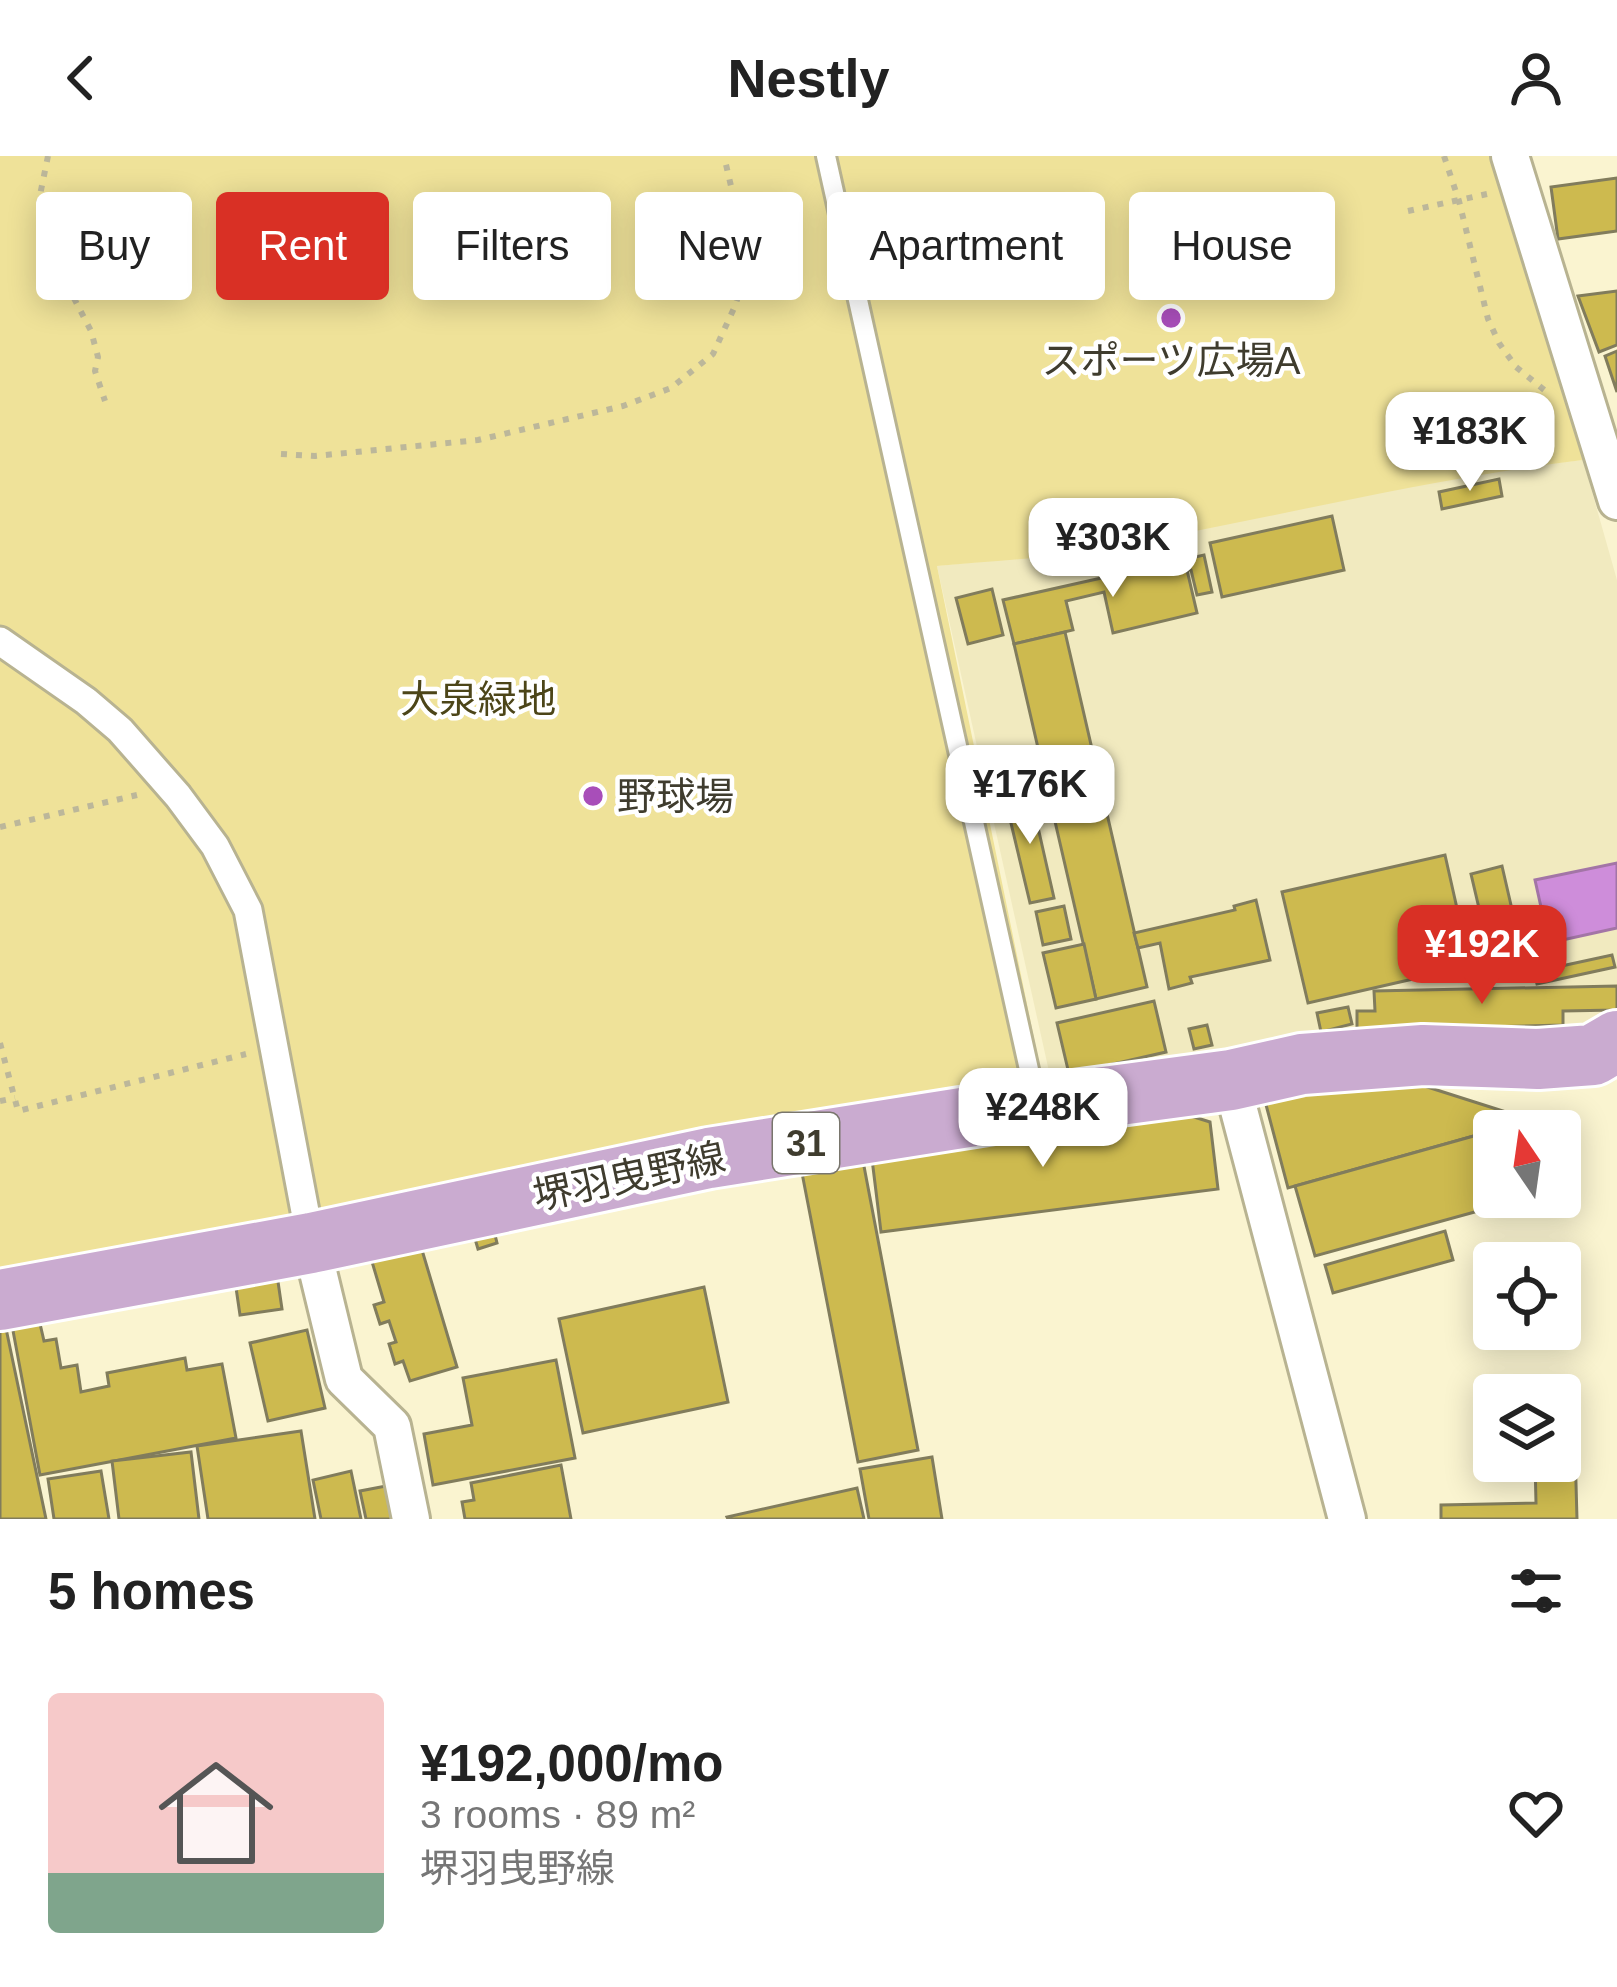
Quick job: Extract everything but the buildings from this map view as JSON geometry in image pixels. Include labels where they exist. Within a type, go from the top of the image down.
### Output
[{"type":"main road","name":"堺羽曳野線","points":[[0,1300],[311,1243],[710,1158],[1231,1080],[1302,1064],[1423,1055],[1538,1059],[1593,1055],[1617,1041]]},
{"type":"street","points":[[1515,171],[1617,501]]},
{"type":"street","points":[[0,641],[120,730],[214,846],[248,910],[311,1243],[344,1379],[392,1426],[412,1519]]},
{"type":"street","points":[[1231,1080],[1347,1519]]},
{"type":"lane","points":[[826,156],[1036,1106]]},
{"type":"path","points":[[48,156],[39,200],[49,250],[92,331],[98,357],[95,371],[105,401]]},
{"type":"path","points":[[281,454],[315,456],[478,440],[623,406],[671,388],[713,354],[749,262],[724,156]]},
{"type":"path","points":[[1444,156],[1488,319],[1499,343],[1516,367],[1546,392],[1593,419]]},
{"type":"path","points":[[1408,211],[1459,200],[1515,171]]},
{"type":"path","points":[[0,827],[170,787]]},
{"type":"path","points":[[0,1043],[18,1111],[272,1048]]},
{"type":"path","points":[[0,1101],[14,1098]]},
{"type":"shaded area","points":[[1583,460],[1617,580],[1617,1018],[1602,1028],[1052,1085],[937,566],[1090,551],[1392,489]]},
{"type":"shaded area","points":[[1617,863],[1617,928],[1549,943],[1535,880]]},
{"type":"green space","name":"大泉緑地","points":[[0,156],[1498,156],[1583,460],[1094,550],[937,566],[1044,1087],[0,1269]]},
{"type":"place","name":"スポーツ広場A","points":[[1171,318]]},
{"type":"place","name":"野球場","points":[[593,796]]}]
